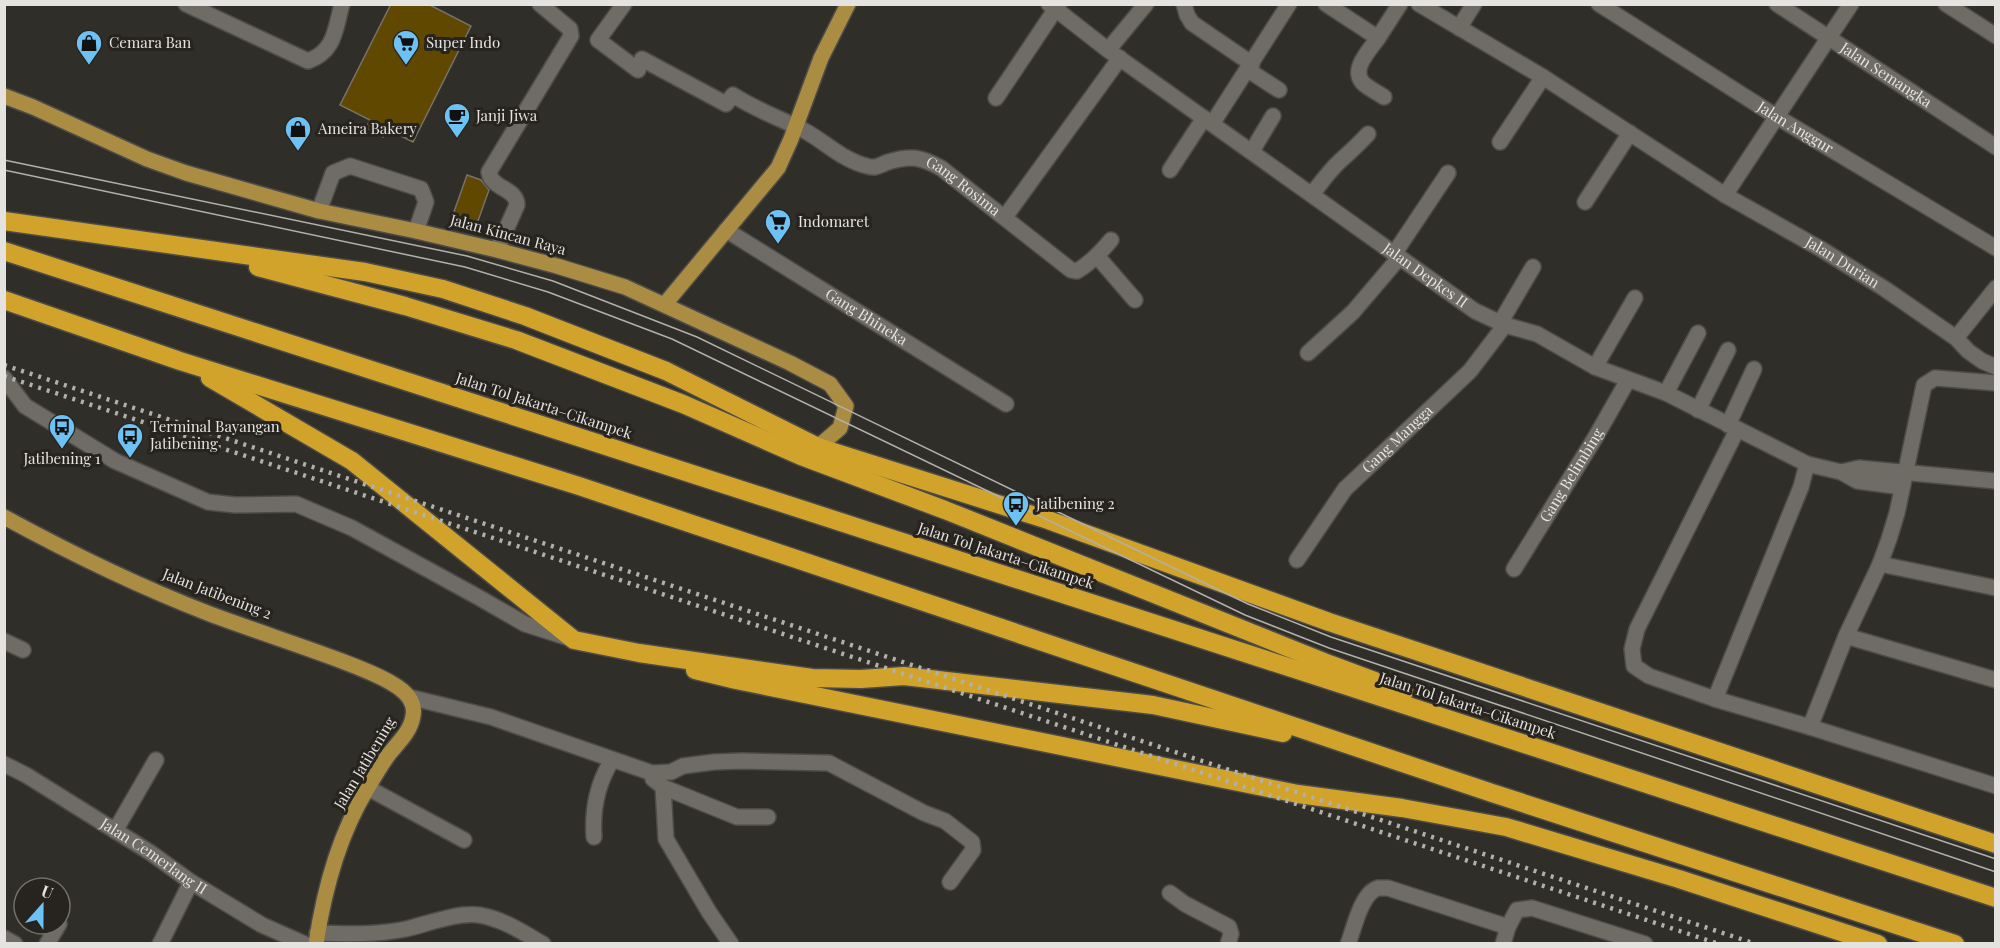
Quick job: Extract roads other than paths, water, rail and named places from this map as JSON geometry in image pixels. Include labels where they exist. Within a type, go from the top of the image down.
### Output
[{"type":"highway","points":[[4,221],[365,272],[443,290],[525,316],[666,371],[818,447],[1048,520],[1329,622],[1995,844]]},
{"type":"highway","points":[[181,247],[405,306],[516,340],[683,404],[801,456],[945,510],[1329,664],[1579,757],[1814,838]]},
{"type":"highway","name":"Jalan Tol Jakarta–Cikampek","points":[[4,251],[1995,898]]},
{"type":"highway","points":[[4,300],[180,361],[579,486],[1492,793],[1955,944]]},
{"type":"highway","points":[[180,361],[352,461],[574,640],[639,653],[812,678],[861,679],[904,675],[1153,705],[1285,734],[1492,793]]},
{"type":"highway","points":[[639,653],[736,680],[1298,794],[1402,808],[1506,827],[1679,879],[1878,944]]},
{"type":"main road","points":[[665,304],[778,168],[790,124],[848,4]]},
{"type":"main road","name":"Jalan Kincan Raya","points":[[4,96],[176,170],[320,210],[557,266],[625,287],[665,304],[830,384],[846,406],[840,428],[818,447]]},
{"type":"main road","name":"Jalan Jatibening 2","points":[[4,517],[54,543],[182,602],[288,640],[390,682],[411,701]]},
{"type":"main road","name":"Jalan Jatibening","points":[[316,938],[340,846],[353,814],[414,717],[411,701]]},
{"type":"street","points":[[186,4],[239,31],[308,61],[318,58],[333,41],[342,4]]},
{"type":"street","points":[[497,250],[517,201],[515,196],[494,183],[489,177],[489,172],[571,36],[570,29],[540,4]]},
{"type":"street","name":"Gang Rosima","points":[[624,4],[598,40],[638,70],[642,58],[726,104],[733,95],[865,166],[875,168],[889,162],[915,157],[929,162],[941,168],[1071,270],[1077,271],[1097,256],[1111,240]]},
{"type":"street","points":[[1005,217],[1146,4]]},
{"type":"street","points":[[1184,4],[1186,15],[1192,23],[1279,90]]},
{"type":"street","points":[[1170,170],[1250,67],[1289,4]]},
{"type":"street","points":[[1326,4],[1378,38]]},
{"type":"street","points":[[1384,97],[1364,84],[1359,72],[1362,61],[1400,4]]},
{"type":"street","name":"Jalan Durian","points":[[1419,4],[1543,77],[1725,195],[1821,249],[1885,289],[1956,338],[1982,361],[1995,367]]},
{"type":"street","points":[[1459,28],[1474,4]]},
{"type":"street","name":"Jalan Anggur","points":[[1599,4],[1777,117],[1995,248]]},
{"type":"street","name":"Jalan Semangka","points":[[1777,4],[1995,147]]},
{"type":"street","points":[[1725,195],[1851,4]]},
{"type":"street","points":[[996,98],[1054,6]]},
{"type":"street","name":"Jalan Depkes II","points":[[1054,6],[1114,54],[1475,311],[1503,324],[1537,334],[1595,367],[1666,393],[1807,465],[1841,472],[1859,468],[1903,480],[1995,482]]},
{"type":"street","points":[[1953,6],[1995,36]]},
{"type":"street","points":[[1500,142],[1543,77]]},
{"type":"street","points":[[1252,151],[1273,116]]},
{"type":"street","points":[[1585,202],[1630,133]]},
{"type":"street","points":[[1312,194],[1333,168],[1368,134]]},
{"type":"street","points":[[320,210],[333,172],[350,166],[421,189],[426,202],[416,231]]},
{"type":"street","points":[[1308,353],[1353,312],[1397,256],[1448,173]]},
{"type":"street","name":"Gang Bhineka","points":[[726,230],[1006,404]]},
{"type":"street","points":[[1097,256],[1135,300]]},
{"type":"street","name":"Gang Mangga","points":[[1297,560],[1345,489],[1470,371],[1503,324],[1533,267]]},
{"type":"street","points":[[1956,338],[1995,288]]},
{"type":"street","points":[[1595,367],[1635,298]]},
{"type":"street","points":[[1666,393],[1698,333]]},
{"type":"street","points":[[1698,410],[1728,350]]},
{"type":"street","points":[[1754,369],[1732,427],[1637,629],[1632,649],[1634,666],[1648,676],[1715,699],[1995,786]]},
{"type":"street","points":[[4,378],[25,406],[115,461],[208,502],[235,505],[296,504],[352,528],[525,624],[574,640]]},
{"type":"street","points":[[1810,727],[1846,636],[1880,564],[1897,513],[1924,384],[1935,378],[1995,383]]},
{"type":"street","name":"Gang Belimbing","points":[[1514,569],[1628,380]]},
{"type":"street","points":[[1715,699],[1801,487],[1807,465]]},
{"type":"street","points":[[1880,564],[1995,588]]},
{"type":"street","points":[[1846,636],[1995,680]]},
{"type":"street","points":[[4,641],[23,650]]},
{"type":"street","points":[[411,701],[490,717],[652,773],[671,772],[683,766],[714,762],[829,763],[924,813],[945,821],[972,842],[973,850],[950,882]]},
{"type":"street","points":[[115,831],[156,760]]},
{"type":"street","points":[[594,837],[593,815],[597,791],[612,760]]},
{"type":"street","name":"Jalan Cemerlang II","points":[[4,764],[26,775],[151,853],[190,882],[262,925],[305,944]]},
{"type":"street","points":[[652,773],[653,779],[663,787],[737,817],[768,817]]},
{"type":"street","points":[[663,787],[666,839],[709,912],[731,944]]},
{"type":"street","points":[[368,788],[464,840]]},
{"type":"street","points":[[160,944],[190,882]]},
{"type":"street","points":[[1348,944],[1362,905],[1368,895],[1377,888],[1388,888],[1508,927]]},
{"type":"street","points":[[1170,893],[1185,904],[1229,927],[1231,934],[1228,944]]},
{"type":"street","points":[[1503,944],[1508,927],[1517,910],[1532,908],[1645,944]]},
{"type":"street","points":[[316,938],[403,929],[477,915],[502,920],[543,944]]},
{"type":"street","points":[[4,938],[15,944]]},
{"type":"tram line","points":[[4,160],[467,256],[553,281],[697,337],[1248,604],[1331,637],[1996,859]]},
{"type":"tram line","points":[[4,170],[465,267],[548,292],[672,339],[1245,615],[1329,648],[1996,872]]},
{"type":"railway","points":[[4,365],[1756,944]]},
{"type":"railway","points":[[4,376],[1719,944]]},
{"type":"place","name":"Cemara Ban","points":[[89,66]]},
{"type":"place","name":"Super Indo","points":[[406,66]]},
{"type":"place","name":"Janji Jiwa","points":[[457,139]]},
{"type":"place","name":"Ameira Bakery","points":[[298,152]]},
{"type":"place","name":"Indomaret","points":[[778,245]]},
{"type":"place","name":"Jatibening 1","points":[[62,450]]},
{"type":"place","name":"Terminal Bayangan Jatibening","points":[[130,459]]},
{"type":"place","name":"Jatibening 2","points":[[1016,527]]}]
